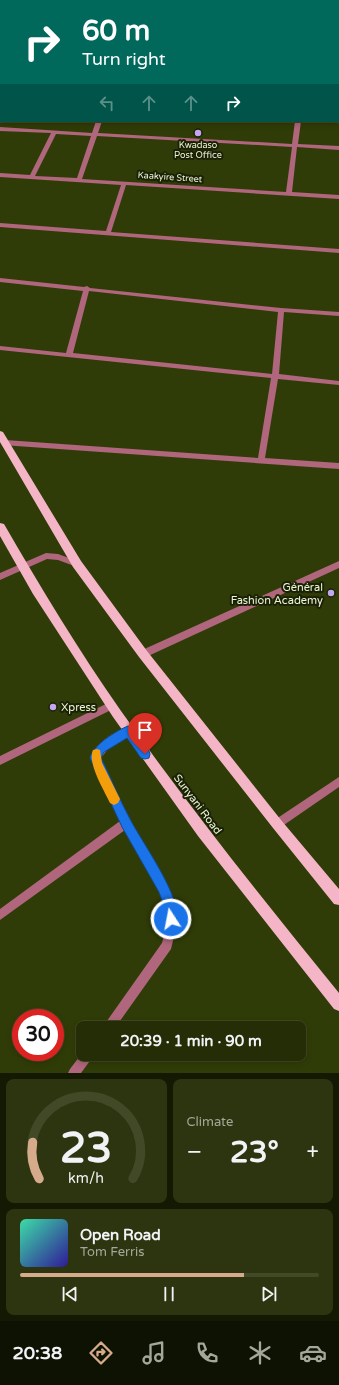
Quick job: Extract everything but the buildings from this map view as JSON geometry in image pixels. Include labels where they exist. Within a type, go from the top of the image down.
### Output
[{"type":"main road","points":[[3,438],[36,497],[77,564],[143,654],[277,824],[339,899]]},
{"type":"main road","name":"Sunyani Road","points":[[0,527],[22,567],[110,706],[170,790],[262,910],[339,1004]]},
{"type":"street","points":[[79,180],[99,122]]},
{"type":"street","points":[[289,194],[298,122]]},
{"type":"street","points":[[0,129],[339,148]]},
{"type":"street","points":[[32,177],[54,132]]},
{"type":"street","name":"Kaakyire Street","points":[[0,175],[339,197]]},
{"type":"street","points":[[108,233],[124,183]]},
{"type":"street","points":[[0,225],[339,251]]},
{"type":"street","points":[[0,280],[87,288],[281,310],[339,314]]},
{"type":"street","points":[[69,355],[87,288]]},
{"type":"street","points":[[261,461],[275,376],[281,310]]},
{"type":"street","points":[[0,348],[339,383]]},
{"type":"street","points":[[3,438],[261,461],[339,466]]},
{"type":"street","points":[[0,577],[41,558],[52,555],[77,564]]},
{"type":"street","points":[[143,654],[339,564]]},
{"type":"street","points":[[0,761],[110,706]]},
{"type":"street","points":[[113,1021],[167,944],[172,928],[171,909],[163,888],[126,824],[96,758],[97,753],[101,749],[128,731]]},
{"type":"street","points":[[277,824],[339,781]]},
{"type":"street","points":[[0,915],[126,824]]},
{"type":"street","points":[[78,1070],[84,1061]]},
{"type":"slow traffic","points":[[97,753],[97,763],[114,799]]},
{"type":"place","name":"Kwadaso Post Office","points":[[198,133]]},
{"type":"place","name":"Général Fashion Academy","points":[[331,593]]},
{"type":"place","name":"Xpress","points":[[53,707]]},
{"type":"route","points":[[145,754],[128,731],[101,749],[97,753],[96,758],[126,824],[163,888],[171,909],[171,919]]}]
